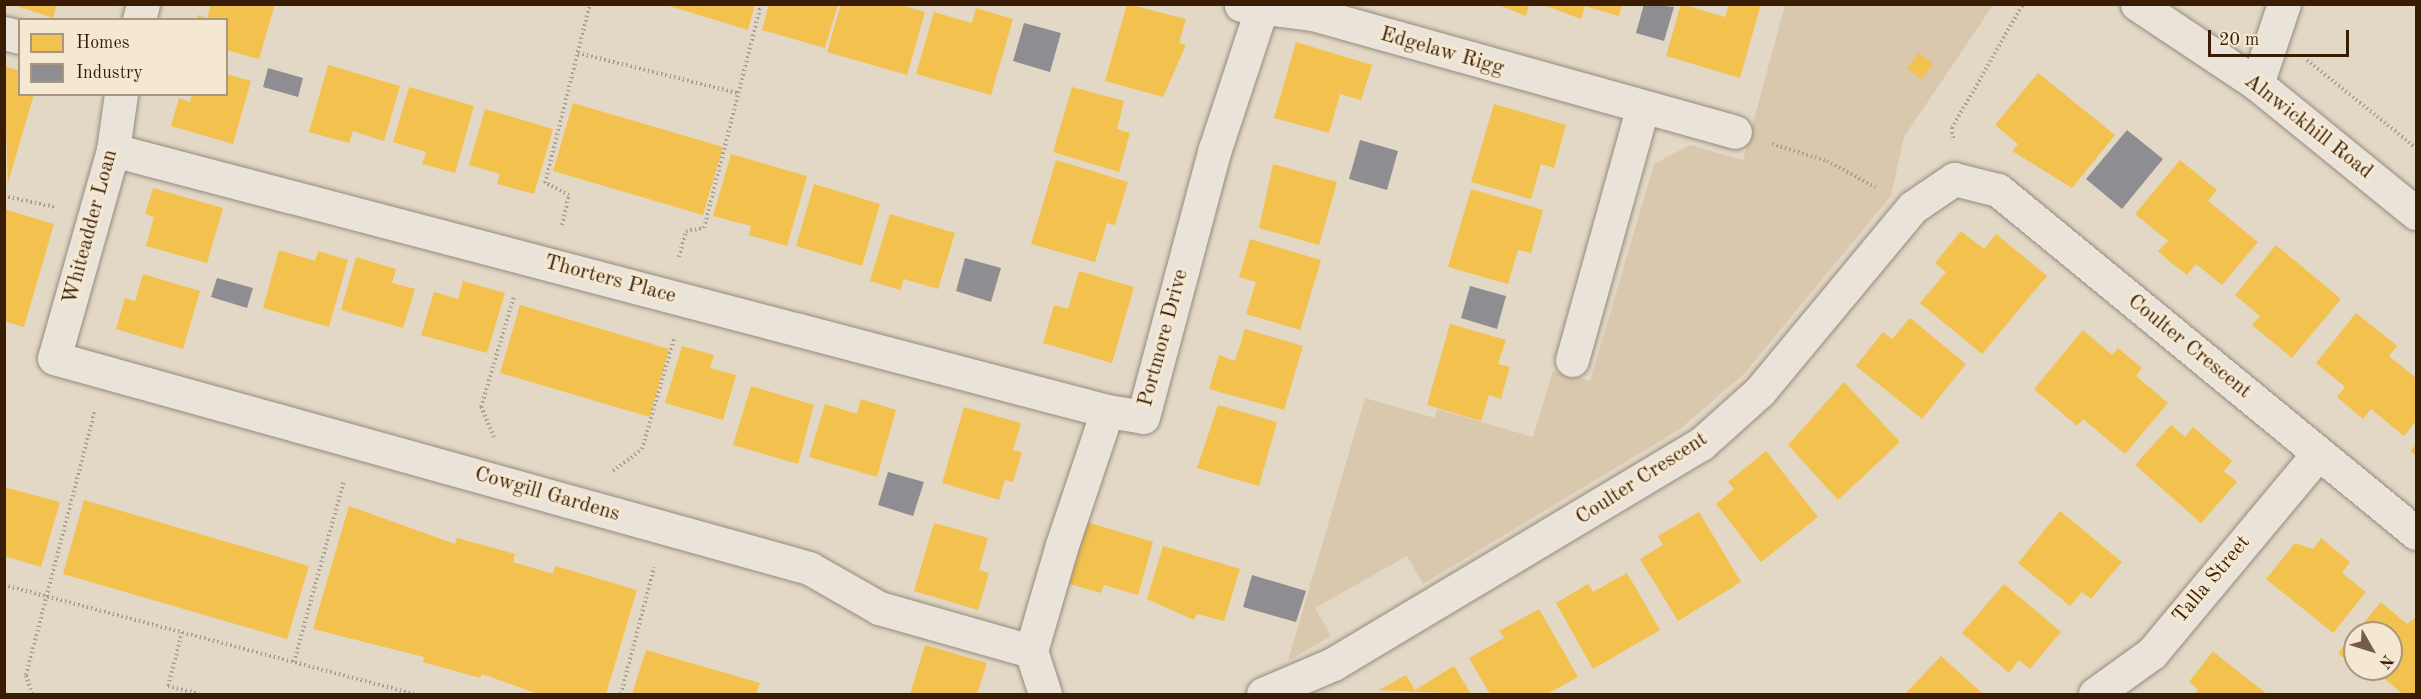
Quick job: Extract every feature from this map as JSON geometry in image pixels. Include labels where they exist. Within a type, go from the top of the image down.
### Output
[{"type":"street","name":"Alnwickhill Road","points":[[2137,4],[2257,84],[2416,213]]},
{"type":"street","points":[[2257,84],[2284,4]]},
{"type":"street","name":"Edgelaw Rigg","points":[[1250,7],[1312,15],[1642,109],[1735,132]]},
{"type":"street","name":"Portmore Drive","points":[[1031,651],[1107,411],[1143,417],[1215,149],[1250,7]]},
{"type":"street","name":"Whiteadder Loan","points":[[54,358],[113,150],[121,96]]},
{"type":"street","points":[[1572,360],[1642,109]]},
{"type":"street","name":"Thorters Place","points":[[113,150],[1107,411]]},
{"type":"street","name":"Coulter Crescent","points":[[1263,694],[1333,664],[1701,444],[1760,391],[1913,207],[1954,179],[1998,190],[2416,533]]},
{"type":"street","name":"Cowgill Gardens","points":[[54,358],[809,568],[879,608],[1031,651]]},
{"type":"street","name":"Talla Street","points":[[2095,694],[2152,653],[2318,454]]},
{"type":"street","points":[[1031,651],[1045,694]]},
{"type":"path","points":[[503,440],[493,437],[481,407],[538,262],[569,195],[545,183],[590,4]]},
{"type":"path","points":[[601,469],[612,472],[642,450],[677,298],[686,231],[704,228],[761,4]]},
{"type":"path","points":[[1954,179],[1952,128],[2023,4]]},
{"type":"path","points":[[578,53],[737,94]]},
{"type":"path","points":[[2304,58],[2416,148]]},
{"type":"path","points":[[1735,132],[1827,160],[1913,207]]},
{"type":"path","points":[[4,196],[94,216]]},
{"type":"path","points":[[32,694],[26,675],[105,372]]},
{"type":"path","points":[[294,662],[355,442]]},
{"type":"path","points":[[621,694],[664,528]]},
{"type":"path","points":[[4,585],[414,694]]},
{"type":"path","points":[[182,633],[168,686],[199,694]]},
{"type":"shaded area","points":[[1785,5],[1993,5],[1904,137],[1891,196],[1744,374],[1680,429],[1423,584],[1407,556],[1315,608],[1331,636],[1288,661],[1365,398],[1435,418],[1437,409],[1533,437],[1553,371],[1590,381],[1654,164],[1690,145],[1743,160]]},
{"type":"building: Homes","points":[[11,4],[57,4],[53,18]]},
{"type":"building: Homes","points":[[211,4],[275,4],[259,59],[228,51],[228,18],[207,18]]},
{"type":"building: Homes","points":[[663,4],[755,4],[748,30]]},
{"type":"building: Homes","points":[[769,4],[838,4],[825,48],[762,30]]},
{"type":"building: Homes","points":[[841,4],[898,4],[925,12],[907,75],[827,52]]},
{"type":"building: Homes","points":[[1127,4],[1186,19],[1179,43],[1186,45],[1163,97],[1105,81]]},
{"type":"building: Homes","points":[[1496,4],[1529,4],[1526,16]]},
{"type":"building: Homes","points":[[1541,4],[1622,4],[1619,16],[1585,6],[1581,19]]},
{"type":"building: Homes","points":[[1681,4],[1725,17],[1729,4],[1761,4],[1740,78],[1666,56]]},
{"type":"building: Homes","points":[[976,8],[1013,19],[991,95],[916,74],[934,12],[972,23]]},
{"type":"building: Homes","points":[[1296,42],[1372,65],[1361,100],[1340,94],[1329,133],[1274,118]]},
{"type":"building: Homes","points":[[1919,53],[1933,64],[1921,79],[1907,68]]},
{"type":"building: Homes","points":[[328,65],[400,86],[384,141],[353,131],[349,143],[309,132]]},
{"type":"building: Homes","points":[[4,66],[18,70],[18,96],[33,96],[8,183]]},
{"type":"building: Homes","points":[[2038,73],[2115,135],[2072,188],[2012,151],[2018,144],[1995,125]]},
{"type":"building: Homes","points":[[228,75],[251,81],[233,144],[171,126],[179,98],[190,102],[192,96],[228,96]]},
{"type":"building: Homes","points":[[409,87],[474,106],[455,173],[422,164],[426,152],[393,142]]},
{"type":"building: Homes","points":[[1072,87],[1124,101],[1117,129],[1130,133],[1119,172],[1053,152]]},
{"type":"building: Homes","points":[[573,103],[723,147],[703,215],[553,171]]},
{"type":"building: Homes","points":[[1494,104],[1566,125],[1554,168],[1541,164],[1531,199],[1471,182]]},
{"type":"building: Homes","points":[[485,109],[553,129],[534,194],[497,184],[500,174],[469,165]]},
{"type":"building: Homes","points":[[731,154],[807,176],[787,246],[749,235],[751,226],[713,216]]},
{"type":"building: Homes","points":[[1056,160],[1128,182],[1115,225],[1107,223],[1095,262],[1031,244]]},
{"type":"building: Homes","points":[[2180,160],[2217,190],[2208,201],[2258,242],[2222,285],[2196,264],[2187,275],[2170,262],[2158,251],[2168,241],[2135,214]]},
{"type":"building: Homes","points":[[1273,164],[1337,182],[1319,245],[1259,228]]},
{"type":"building: Homes","points":[[814,184],[880,204],[862,266],[796,246]]},
{"type":"building: Homes","points":[[153,188],[223,208],[207,263],[146,246],[154,217],[145,214]]},
{"type":"building: Homes","points":[[1471,189],[1543,210],[1531,253],[1518,250],[1508,284],[1448,267]]},
{"type":"building: Homes","points":[[4,209],[54,224],[24,327],[4,321]]},
{"type":"building: Homes","points":[[890,214],[955,233],[938,289],[904,279],[900,290],[870,281]]},
{"type":"building: Homes","points":[[1961,231],[1984,249],[1996,234],[2047,276],[1982,354],[1920,303],[1946,272],[1935,263]]},
{"type":"building: Homes","points":[[1250,239],[1321,260],[1300,330],[1246,314],[1256,282],[1239,277]]},
{"type":"building: Homes","points":[[2276,245],[2341,299],[2292,358],[2252,325],[2260,316],[2235,295]]},
{"type":"building: Homes","points":[[279,250],[315,261],[318,251],[348,260],[329,327],[263,308]]},
{"type":"building: Homes","points":[[356,257],[396,269],[392,283],[415,289],[403,328],[341,310]]},
{"type":"building: Homes","points":[[1079,271],[1134,287],[1112,363],[1043,343],[1054,305],[1068,309]]},
{"type":"building: Homes","points":[[143,274],[200,291],[183,349],[116,329],[125,298],[135,301]]},
{"type":"building: Homes","points":[[463,281],[505,293],[487,353],[421,335],[434,292],[458,299]]},
{"type":"building: Homes","points":[[520,305],[669,349],[650,417],[500,373]]},
{"type":"building: Homes","points":[[2356,313],[2397,346],[2389,356],[2416,378],[2416,421],[2404,436],[2371,409],[2363,419],[2337,397],[2345,387],[2316,363]]},
{"type":"building: Homes","points":[[1910,318],[1966,364],[1922,419],[1856,366],[1883,332],[1892,339]]},
{"type":"building: Homes","points":[[1450,324],[1506,340],[1498,364],[1510,367],[1501,399],[1489,395],[1481,421],[1427,405]]},
{"type":"building: Homes","points":[[1245,329],[1303,346],[1284,410],[1209,389],[1219,355],[1235,361]]},
{"type":"building: Homes","points":[[2083,330],[2112,355],[2118,348],[2142,368],[2136,376],[2168,403],[2125,454],[2083,419],[2077,426],[2034,389]]},
{"type":"building: Homes","points":[[682,346],[714,355],[710,368],[736,375],[723,420],[665,403]]},
{"type":"building: Homes","points":[[1844,382],[1900,442],[1838,500],[1788,445]]},
{"type":"building: Homes","points":[[751,386],[814,405],[798,464],[733,445]]},
{"type":"building: Homes","points":[[861,399],[896,410],[877,477],[809,457],[825,404],[857,414]]},
{"type":"building: Homes","points":[[1218,405],[1277,422],[1259,486],[1197,468]]},
{"type":"building: Homes","points":[[964,407],[1021,423],[1013,450],[1022,452],[1013,482],[1005,480],[999,500],[942,483]]},
{"type":"building: Homes","points":[[2171,425],[2185,437],[2193,427],[2232,461],[2224,471],[2237,482],[2201,523],[2135,465]]},
{"type":"building: Homes","points":[[2416,444],[2416,456],[2411,451]]},
{"type":"building: Homes","points":[[1766,451],[1818,517],[1761,562],[1716,504],[1734,489],[1728,482]]},
{"type":"building: Homes","points":[[4,487],[60,502],[41,567],[4,556]]},
{"type":"building: Homes","points":[[84,500],[309,566],[287,639],[63,574]]},
{"type":"building: Homes","points":[[349,506],[455,544],[457,538],[515,554],[513,562],[553,574],[555,566],[637,590],[606,694],[538,694],[482,674],[480,678],[423,662],[424,657],[313,629]]},
{"type":"building: Homes","points":[[2060,511],[2122,562],[2091,599],[2082,592],[2070,606],[2018,563]]},
{"type":"building: Homes","points":[[1699,512],[1741,582],[1678,621],[1640,559],[1663,545],[1658,536]]},
{"type":"building: Homes","points":[[1087,522],[1153,542],[1138,595],[1104,585],[1101,593],[1069,584]]},
{"type":"building: Homes","points":[[934,523],[988,538],[979,570],[989,573],[978,610],[914,591]]},
{"type":"building: Homes","points":[[2321,538],[2350,562],[2342,573],[2366,592],[2333,633],[2266,579],[2295,543],[2313,549]]},
{"type":"building: Homes","points":[[1163,546],[1240,569],[1224,621],[1197,614],[1194,620],[1147,599]]},
{"type":"building: Homes","points":[[1627,573],[1660,630],[1593,669],[1556,603],[1588,584],[1593,592]]},
{"type":"building: Homes","points":[[2004,584],[2061,632],[2030,669],[2019,660],[2009,673],[1962,633]]},
{"type":"building: Homes","points":[[2381,602],[2407,624],[2416,617],[2416,694],[2403,694],[2387,681],[2403,681],[2403,621],[2365,621]]},
{"type":"building: Homes","points":[[1539,609],[1578,677],[1547,694],[1490,694],[1469,658],[1504,638],[1499,631]]},
{"type":"building: Homes","points":[[925,645],[987,663],[977,694],[910,694]]},
{"type":"building: Homes","points":[[2343,647],[2343,657],[2338,653]]},
{"type":"building: Homes","points":[[646,650],[760,683],[756,694],[632,694]]},
{"type":"building: Homes","points":[[2213,651],[2267,694],[2195,694],[2198,689],[2189,682]]},
{"type":"building: Homes","points":[[1941,656],[1983,694],[1905,694]]},
{"type":"building: Homes","points":[[1454,666],[1471,694],[1379,690],[1406,675],[1415,690]]},
{"type":"building: Industry","points":[[1644,4],[1674,7],[1664,41],[1636,33]]},
{"type":"building: Industry","points":[[1024,23],[1061,33],[1050,72],[1013,61]]},
{"type":"building: Industry","points":[[268,68],[303,78],[298,97],[263,87]]},
{"type":"building: Industry","points":[[2127,130],[2163,159],[2122,209],[2086,179]]},
{"type":"building: Industry","points":[[1360,140],[1398,151],[1387,190],[1349,179]]},
{"type":"building: Industry","points":[[965,258],[1001,268],[991,302],[956,291]]},
{"type":"building: Industry","points":[[217,278],[253,288],[247,308],[211,297]]},
{"type":"building: Industry","points":[[1470,286],[1506,296],[1497,329],[1461,318]]},
{"type":"building: Industry","points":[[888,472],[924,482],[913,516],[878,505]]},
{"type":"building: Industry","points":[[1252,575],[1306,591],[1296,622],[1243,607]]}]
